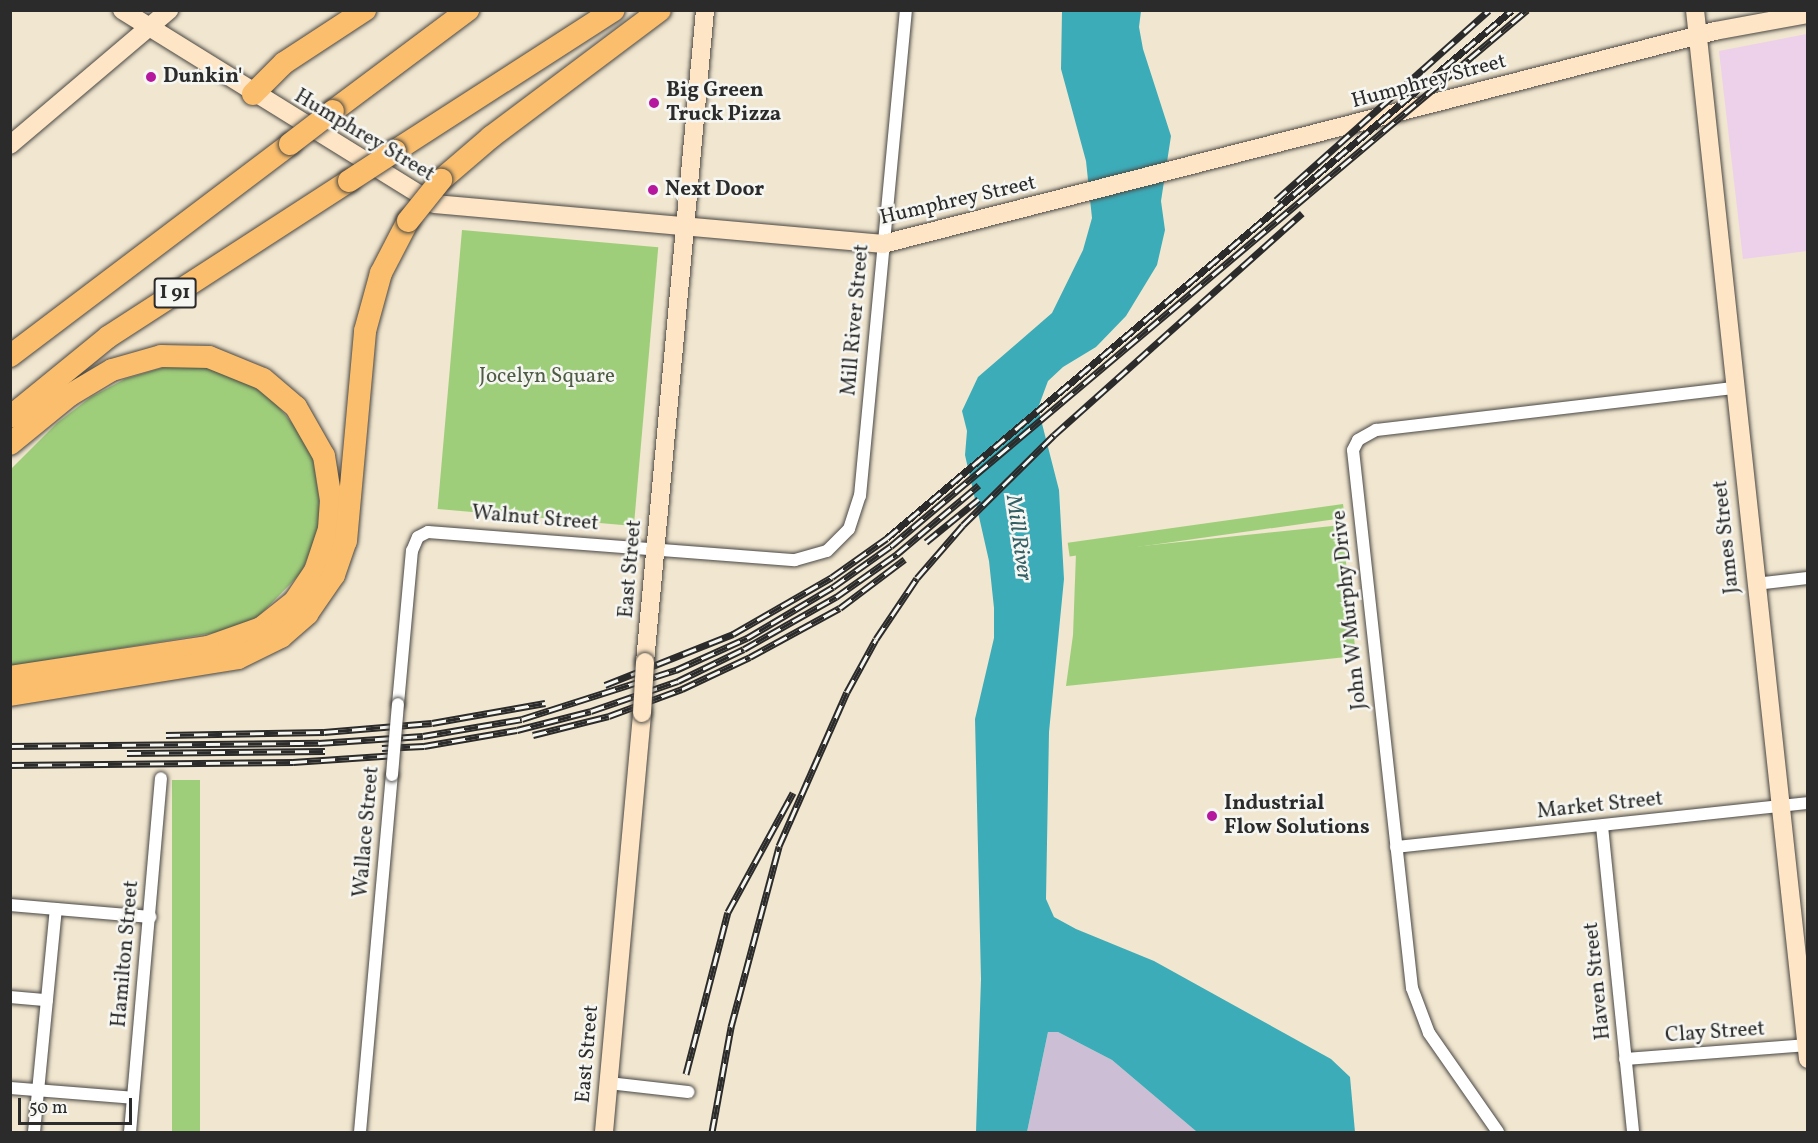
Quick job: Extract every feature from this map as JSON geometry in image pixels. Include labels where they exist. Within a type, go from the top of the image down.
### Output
[{"type":"highway","points":[[253,94],[285,63],[365,10]]},
{"type":"highway","name":"I 91","points":[[10,356],[468,10]]},
{"type":"highway","name":"I 91","points":[[10,417],[108,337],[614,10]]},
{"type":"highway","points":[[10,695],[238,658],[281,637],[312,608],[334,575],[346,541],[365,332],[381,273],[408,221],[441,180],[483,143],[660,10]]},
{"type":"highway","points":[[10,345],[34,337]]},
{"type":"highway","points":[[10,444],[70,395],[112,370],[161,356],[209,357],[263,379],[296,407],[318,442],[331,500],[329,529],[315,572],[288,608],[261,628],[208,647],[10,677]]},
{"type":"street","name":"Humphrey Street","points":[[122,10],[253,94],[435,204],[883,244],[1178,171],[1697,37],[1808,14]]},
{"type":"street","points":[[10,145],[169,10]]},
{"type":"street","name":"East Street","points":[[604,1132],[705,10]]},
{"type":"street","name":"Mill River Street","points":[[827,551],[849,529],[857,513],[906,10]]},
{"type":"street","name":"James Street","points":[[1695,10],[1755,584],[1807,1049]]},
{"type":"street","name":"John W Murphy Drive","points":[[1498,1132],[1444,1058],[1418,1008],[1410,974],[1353,462],[1358,440],[1376,430],[1734,387]]},
{"type":"street","name":"Walnut Street","points":[[418,537],[438,531],[795,560],[827,551]]},
{"type":"street","name":"Wallace Street","points":[[360,1132],[412,551],[418,537]]},
{"type":"street","points":[[1755,584],[1808,578]]},
{"type":"street","name":"Hamilton Street","points":[[130,1132],[161,778]]},
{"type":"street","name":"Market Street","points":[[1395,847],[1808,803]]},
{"type":"street","name":"Haven Street","points":[[1602,826],[1633,1132]]},
{"type":"street","points":[[10,905],[150,917]]},
{"type":"street","points":[[34,1132],[56,909]]},
{"type":"street","points":[[10,997],[47,1000]]},
{"type":"street","name":"Clay Street","points":[[1625,1059],[1807,1049]]},
{"type":"street","points":[[608,1083],[688,1092]]},
{"type":"street","points":[[10,1089],[133,1098]]},
{"type":"shaded area","points":[[1807,34],[1807,251],[1743,259],[1719,51]]},
{"type":"shaded area","points":[[1048,1032],[1058,1032],[1112,1060],[1197,1132],[1027,1132]]},
{"type":"green space","name":"Jocelyn Square","points":[[462,230],[658,247],[634,526],[438,509]]},
{"type":"green space","points":[[165,367],[205,367],[243,380],[272,399],[297,429],[313,458],[320,505],[317,537],[301,573],[259,616],[232,630],[11,666],[10,470],[57,423],[91,397],[125,379]]},
{"type":"green space","points":[[1343,504],[1345,518],[1070,557],[1068,543]]},
{"type":"green space","points":[[1342,525],[1356,656],[1066,686],[1073,635],[1076,553]]},
{"type":"green space","points":[[172,780],[200,780],[200,1132],[172,1132]]},
{"type":"water","name":"Mill River","points":[[1062,11],[1141,11],[1139,27],[1143,49],[1171,136],[1161,201],[1165,230],[1157,265],[1126,316],[1096,347],[1063,367],[1048,381],[1038,408],[1059,490],[1064,579],[1049,732],[1046,899],[1054,917],[1076,929],[1154,961],[1331,1059],[1350,1077],[1355,1132],[1197,1132],[1112,1060],[1058,1032],[1048,1032],[1027,1132],[976,1132],[981,979],[975,719],[994,638],[994,608],[989,561],[965,455],[967,431],[962,411],[978,377],[1052,313],[1083,250],[1092,218],[1086,161],[1061,69]]},
{"type":"railway","points":[[1276,200],[1489,10]]},
{"type":"railway","points":[[605,685],[733,634],[832,577],[887,538],[1512,10]]},
{"type":"railway","points":[[10,746],[319,743],[423,736],[522,719],[676,670],[747,638],[833,587],[891,546],[1527,10]]},
{"type":"railway","points":[[712,1132],[731,1027],[779,846],[847,692],[876,639],[917,578],[963,525],[1054,435],[1302,213]]},
{"type":"railway","points":[[382,748],[424,746],[517,730],[591,711],[678,681],[744,649],[836,597],[897,554],[979,485]]},
{"type":"railway","points":[[926,542],[979,499]]},
{"type":"railway","points":[[533,735],[609,716],[682,689],[750,657],[840,608],[905,559]]},
{"type":"railway","points":[[166,735],[324,732],[432,723],[545,703]]},
{"type":"railway","points":[[127,753],[325,751]]},
{"type":"railway","points":[[10,765],[293,762],[397,755]]},
{"type":"railway","points":[[686,1074],[728,912],[793,793]]},
{"type":"place","name":"Dunkin'","points":[[151,77]]},
{"type":"place","name":"Big Green Truck Pizza","points":[[654,103]]},
{"type":"place","name":"Next Door","points":[[653,190]]},
{"type":"place","name":"Industrial Flow Solutions","points":[[1212,816]]}]
